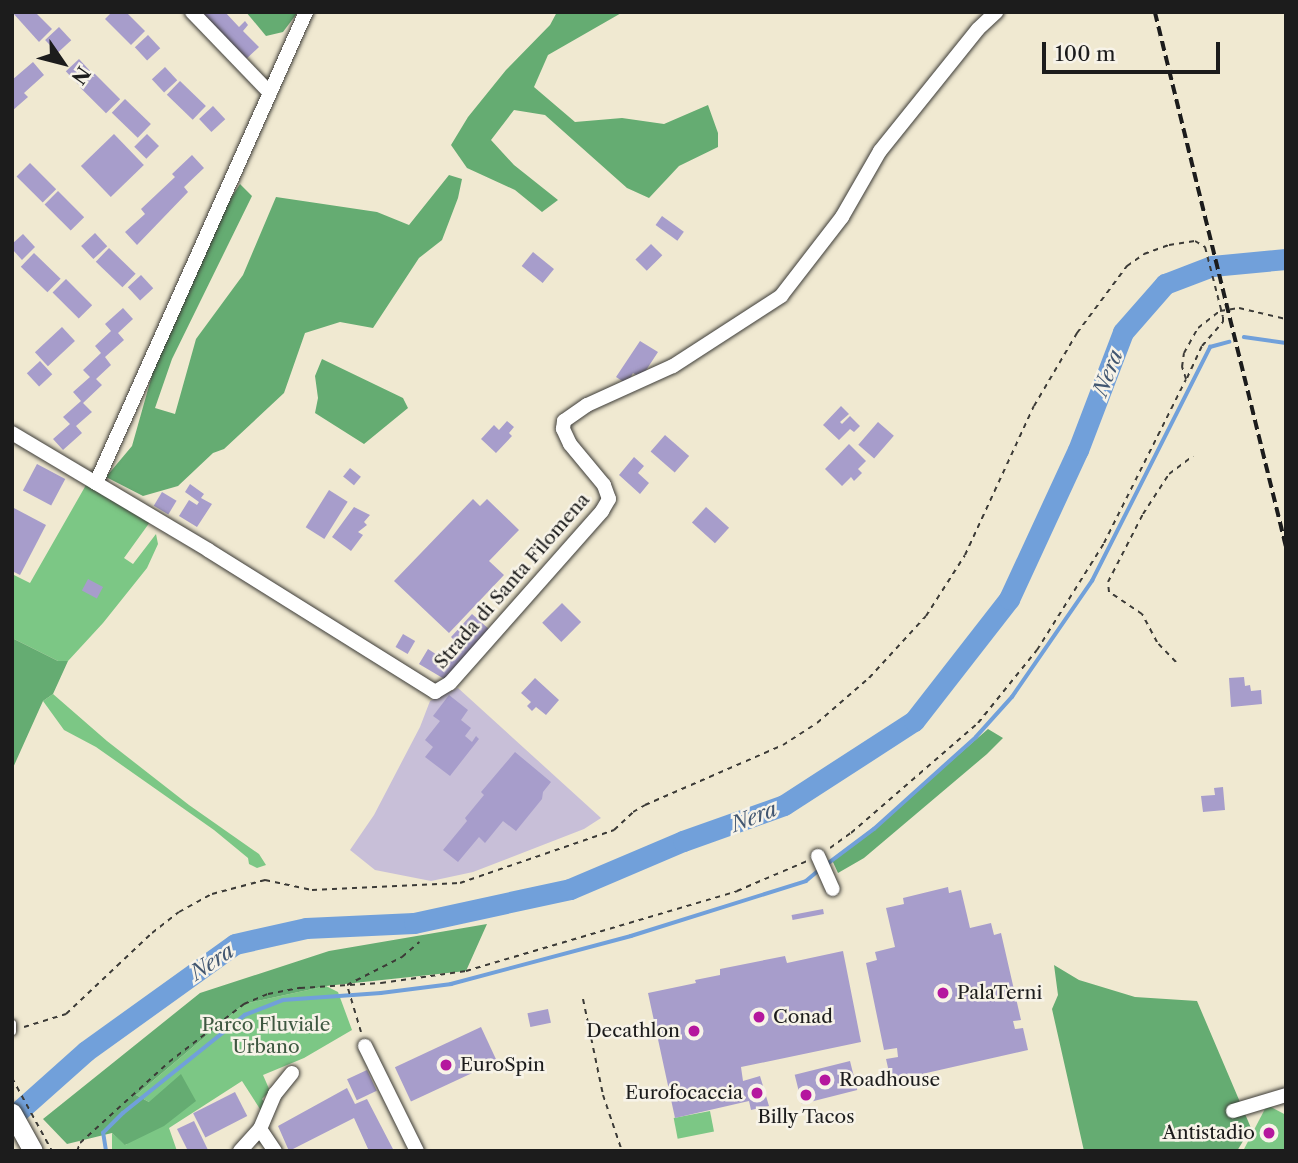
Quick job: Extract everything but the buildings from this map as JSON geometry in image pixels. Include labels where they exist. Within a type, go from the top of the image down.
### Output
[{"type":"main road","points":[[12,1113],[33,1151]]},
{"type":"street","points":[[192,12],[270,93]]},
{"type":"street","points":[[96,483],[306,12]]},
{"type":"street","name":"Strada di Santa Filomena","points":[[12,433],[435,692],[450,683],[602,511],[609,499],[604,485],[570,444],[563,429],[564,421],[587,405],[673,366],[781,296],[842,217],[880,151],[978,29],[996,12]]},
{"type":"street","points":[[818,856],[834,890]]},
{"type":"street","points":[[365,1046],[417,1151]]},
{"type":"street","points":[[240,1151],[260,1129],[275,1094],[292,1073]]},
{"type":"street","points":[[1233,1111],[1286,1095]]},
{"type":"street","points":[[260,1129],[275,1151]]},
{"type":"path","points":[[13,1028],[66,1014],[152,933],[179,912],[212,894],[236,885],[264,880],[312,890],[460,883],[614,830],[645,805],[783,745],[806,731],[869,678],[926,616],[965,555],[1034,406],[1077,333],[1127,266],[1144,254],[1169,245],[1195,241],[1205,247],[1223,322],[1202,346],[1104,543],[1037,650],[978,723],[851,833],[818,856],[737,891],[502,962],[466,971],[300,988],[268,994],[244,1004],[169,1062],[80,1143],[77,1151]]},
{"type":"path","points":[[1186,379],[1182,368],[1184,354],[1198,328],[1210,317],[1220,311],[1238,308],[1286,319]]},
{"type":"path","points":[[1176,662],[1157,642],[1142,614],[1109,592],[1108,582],[1143,514],[1162,484],[1169,474],[1193,456]]},
{"type":"path","points":[[347,985],[402,957],[419,942]]},
{"type":"path","points":[[347,985],[365,1046]]},
{"type":"path","points":[[583,999],[603,1094],[622,1151]]},
{"type":"path","points":[[12,1078],[52,1151]]},
{"type":"shaded area","points":[[458,688],[601,818],[584,829],[473,872],[431,881],[375,870],[350,850],[374,815],[420,727],[430,701]]},
{"type":"green space","points":[[246,12],[298,12],[283,32],[266,36]]},
{"type":"green space","points":[[557,12],[623,12],[548,55],[534,87],[575,122],[622,118],[664,124],[708,105],[718,133],[718,147],[679,166],[649,198],[627,188],[545,115],[514,110],[491,140],[514,165],[558,200],[542,212],[515,190],[467,168],[451,145],[468,117],[506,70],[550,25]]},
{"type":"green space","points":[[449,175],[462,179],[458,198],[442,240],[419,258],[373,328],[340,322],[305,333],[284,393],[224,449],[213,453],[178,486],[143,496],[106,477],[132,446],[154,368],[222,212],[240,184],[252,196],[172,359],[155,408],[175,414],[196,339],[243,275],[276,197],[377,212],[409,225]]},
{"type":"green space","points":[[322,359],[403,398],[408,408],[364,444],[315,413],[318,398],[315,376]]},
{"type":"green space","points":[[86,485],[150,522],[124,558],[133,564],[156,534],[158,544],[147,568],[103,623],[68,661],[58,661],[12,638],[12,574],[30,583]]},
{"type":"green space","points":[[12,638],[58,661],[68,661],[53,694],[43,701],[12,770]]},
{"type":"green space","points":[[53,694],[107,741],[189,805],[259,854],[266,865],[257,868],[249,864],[248,858],[214,830],[96,747],[64,730],[43,701]]},
{"type":"green space","points":[[988,729],[1003,738],[864,858],[838,873],[832,860],[893,812]]},
{"type":"green space","points":[[487,924],[466,971],[326,986],[244,1004],[136,1095],[149,1102],[181,1074],[196,1101],[164,1126],[125,1145],[112,1133],[67,1144],[43,1119],[200,993],[329,951]]},
{"type":"green space","points":[[1054,965],[1079,980],[1135,997],[1197,1001],[1251,1128],[1237,1151],[1084,1151],[1052,1009],[1058,995]]},
{"type":"green space","name":"Parco Fluviale Urbano","points":[[326,986],[338,992],[352,1030],[304,1058],[263,1075],[270,1091],[262,1099],[273,1114],[269,1123],[242,1081],[169,1128],[177,1151],[112,1151],[112,1133],[126,1145],[149,1102],[136,1095],[244,1004]]},
{"type":"green space","name":"Antistadio","points":[[1267,1105],[1286,1115],[1286,1151],[1243,1151]]},
{"type":"green space","points":[[710,1111],[714,1132],[678,1139],[674,1118]]},
{"type":"waterway","name":"Nera","points":[[12,1117],[86,1051],[235,944],[306,928],[414,923],[570,889],[683,841],[784,805],[914,721],[1009,599],[1078,450],[1123,332],[1165,284],[1212,266],[1286,259]]},
{"type":"waterway","points":[[1244,337],[1286,343]]},
{"type":"waterway","points":[[826,865],[874,829],[976,737],[1012,697],[1092,581],[1210,347],[1229,342]]},
{"type":"waterway","points":[[106,1151],[103,1133],[123,1113],[245,1015],[283,1000],[381,993],[451,984],[631,936],[806,881],[819,870]]},
{"type":"railway","points":[[1155,12],[1286,546]]},
{"type":"place","name":"PalaTerni","points":[[943,993]]},
{"type":"place","name":"Conad","points":[[759,1017]]},
{"type":"place","name":"Decathlon","points":[[694,1031]]},
{"type":"place","name":"EuroSpin","points":[[446,1065]]},
{"type":"place","name":"Roadhouse","points":[[825,1080]]},
{"type":"place","name":"Eurofocaccia","points":[[757,1093]]},
{"type":"place","name":"Billy Tacos","points":[[806,1095]]},
{"type":"place","name":"Antistadio","points":[[1269,1133]]}]
